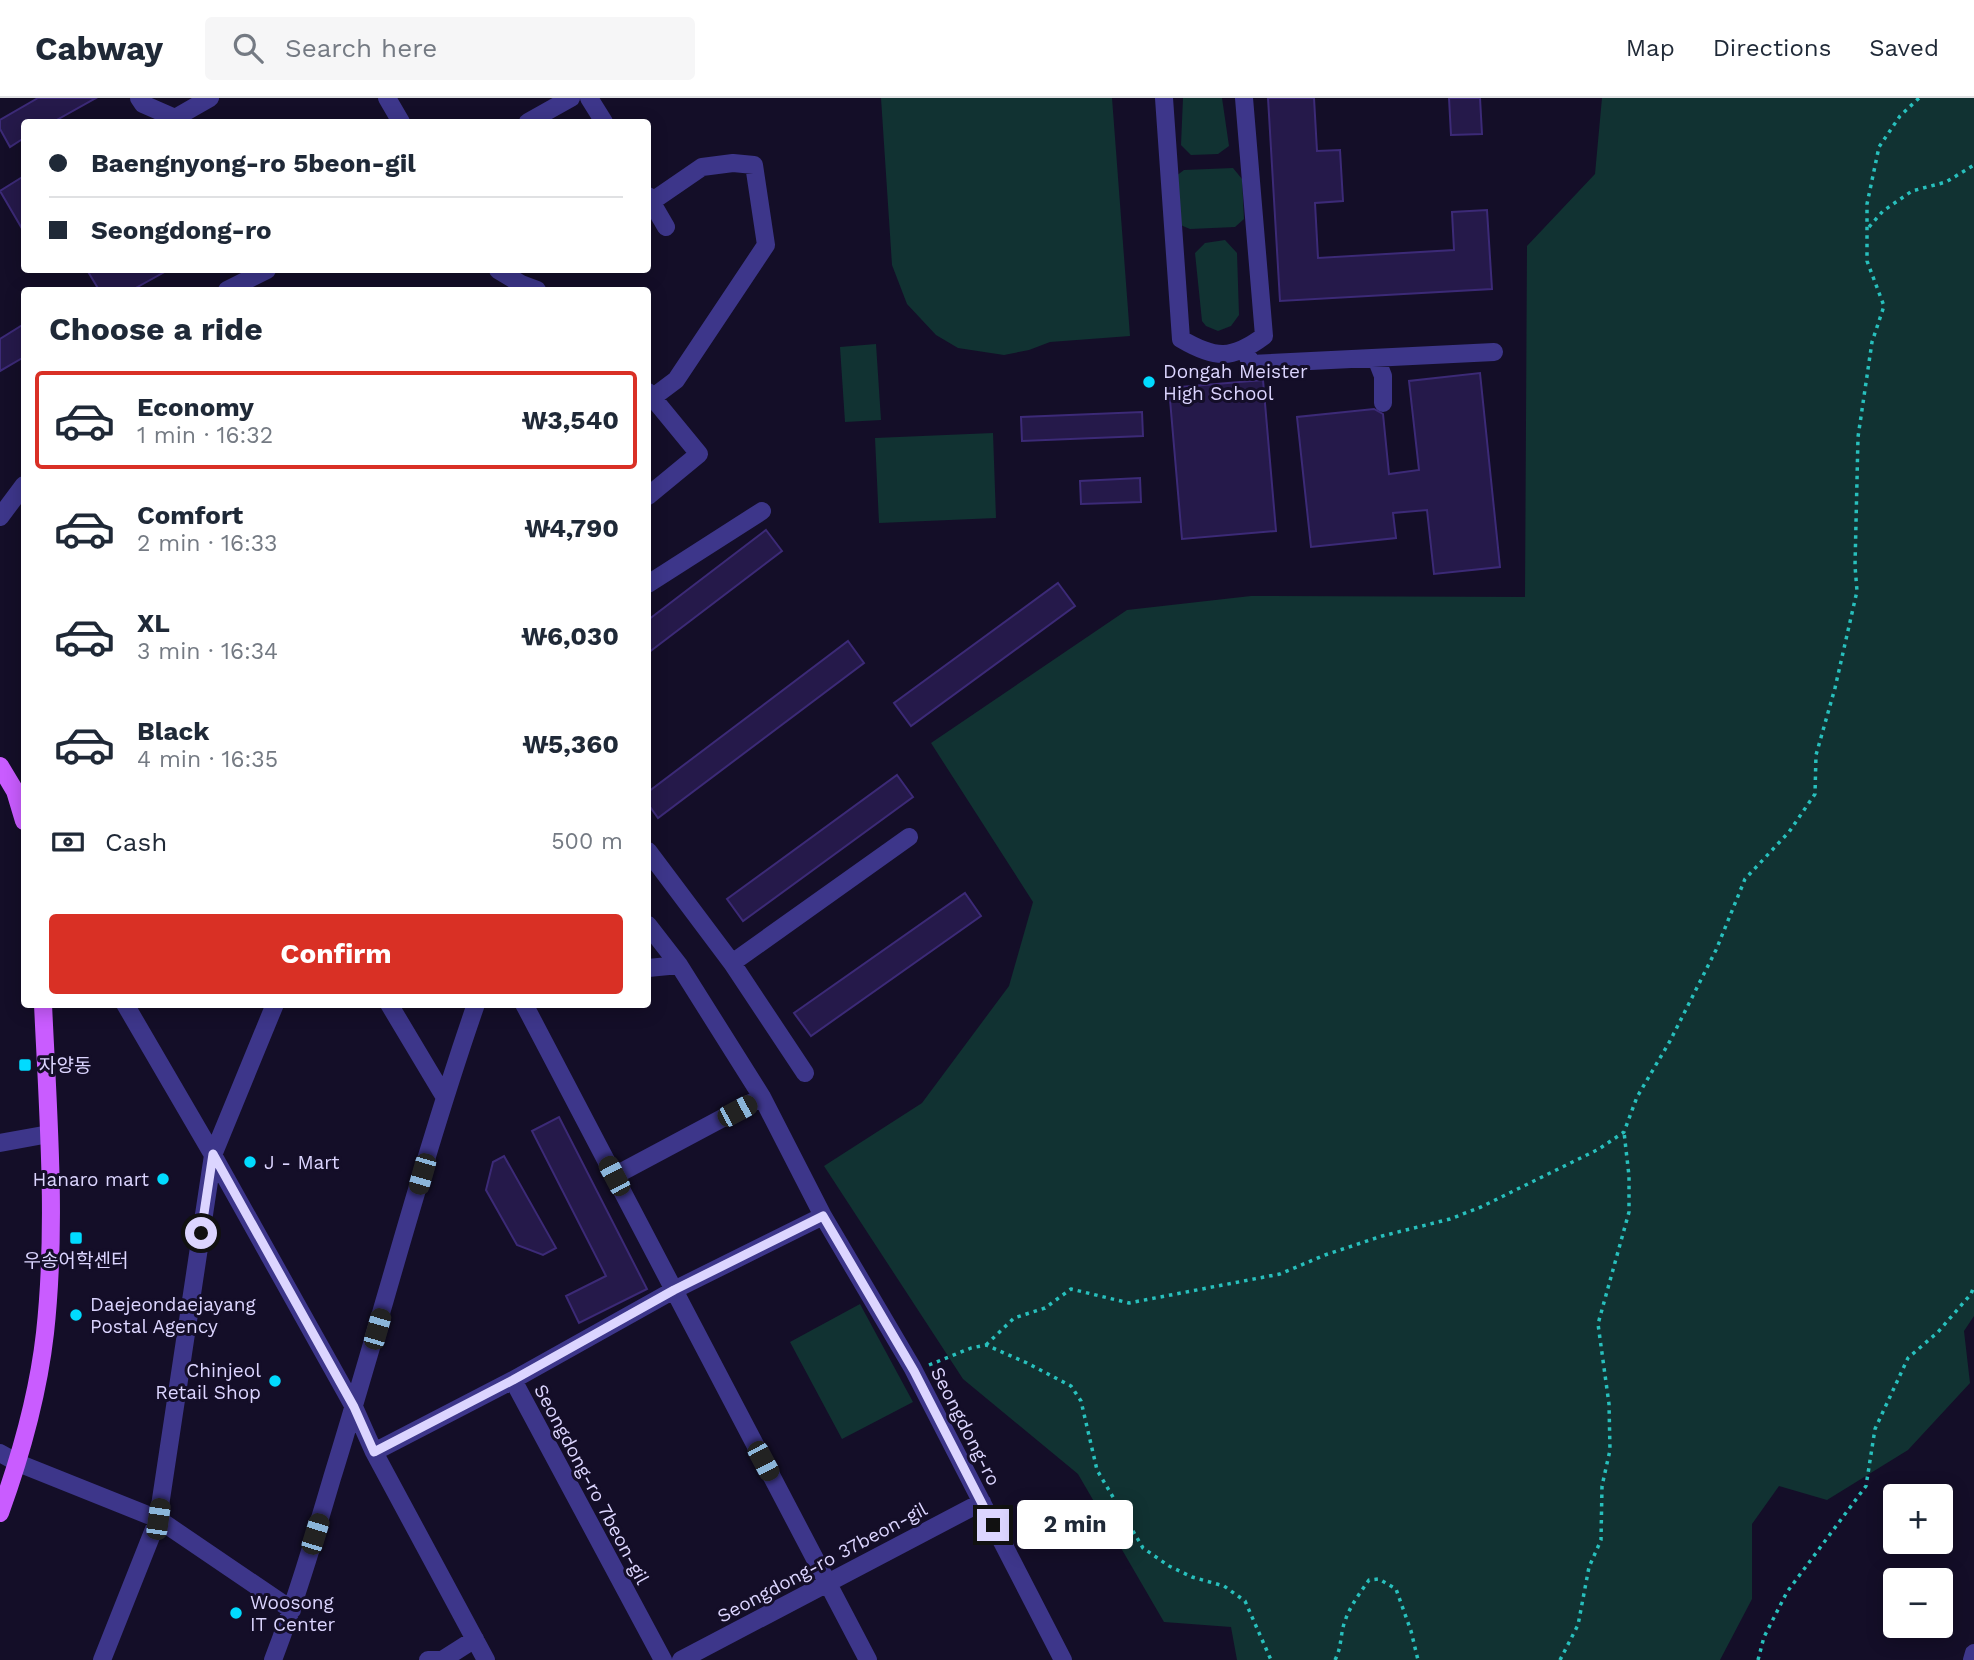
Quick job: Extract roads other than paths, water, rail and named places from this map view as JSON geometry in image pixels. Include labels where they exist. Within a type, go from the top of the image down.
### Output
[{"type":"main road","points":[[0,766],[15,791],[21,811]]},
{"type":"main road","points":[[0,1513],[18,1464],[45,1335],[52,1242],[43,1008]]},
{"type":"street","points":[[139,98],[143,104],[174,119]]},
{"type":"street","points":[[178,119],[210,98]]},
{"type":"street","points":[[387,98],[399,119]]},
{"type":"street","points":[[533,119],[571,98]]},
{"type":"street","points":[[589,98],[602,119]]},
{"type":"street","points":[[1164,98],[1181,339],[1200,351],[1221,355],[1245,350],[1264,336],[1244,98]]},
{"type":"street","points":[[651,198],[702,167],[733,163],[754,165],[766,245],[676,380],[651,394]]},
{"type":"street","points":[[651,202],[666,227]]},
{"type":"street","points":[[233,287],[254,273]]},
{"type":"street","points":[[503,273],[529,287]]},
{"type":"street","points":[[1245,350],[1251,363],[1494,352]]},
{"type":"street","points":[[1376,358],[1383,376],[1383,403]]},
{"type":"street","points":[[651,396],[699,454],[651,494]]},
{"type":"street","points":[[0,517],[21,489]]},
{"type":"street","points":[[651,581],[762,511]]},
{"type":"street","points":[[732,963],[909,837]]},
{"type":"street","points":[[651,855],[732,963],[805,1073]]},
{"type":"street","name":"Seongdong-ro","points":[[651,929],[679,965],[762,1097],[823,1216],[914,1371],[1063,1660]]},
{"type":"street","points":[[651,968],[679,965]]},
{"type":"street","points":[[127,1008],[213,1154],[354,1407],[374,1452],[486,1660]]},
{"type":"street","points":[[102,1660],[158,1519],[213,1154],[273,1008]]},
{"type":"street","points":[[391,1008],[444,1096]]},
{"type":"street","points":[[273,1660],[292,1610],[444,1096],[475,1008]]},
{"type":"street","points":[[526,1008],[868,1660]]},
{"type":"street","points":[[614,1176],[762,1097]]},
{"type":"street","points":[[0,1143],[49,1134]]},
{"type":"street","points":[[674,1290],[823,1216]]},
{"type":"street","name":"Seongdong-ro 7beon-gil","points":[[663,1660],[513,1380],[674,1290]]},
{"type":"street","points":[[374,1452],[513,1380]]},
{"type":"street","points":[[0,1453],[18,1464],[158,1519],[292,1610]]},
{"type":"street","name":"Seongdong-ro 37beon-gil","points":[[681,1660],[982,1502]]},
{"type":"street","points":[[428,1660],[442,1660],[475,1639]]},
{"type":"street","points":[[1972,1660],[1974,1653]]},
{"type":"place","name":"Dongah Meister High School","points":[[1149,382]]},
{"type":"place","name":"자양동","points":[[25,1065]]},
{"type":"place","name":"J - Mart","points":[[250,1162]]},
{"type":"place","name":"Hanaro mart","points":[[163,1179]]},
{"type":"place","name":"우송어학센터","points":[[76,1238]]},
{"type":"place","name":"Daejeondaejayang Postal Agency","points":[[76,1315]]},
{"type":"place","name":"Chinjeol Retail Shop","points":[[275,1381]]},
{"type":"place","name":"Woosong IT Center","points":[[236,1613]]}]
